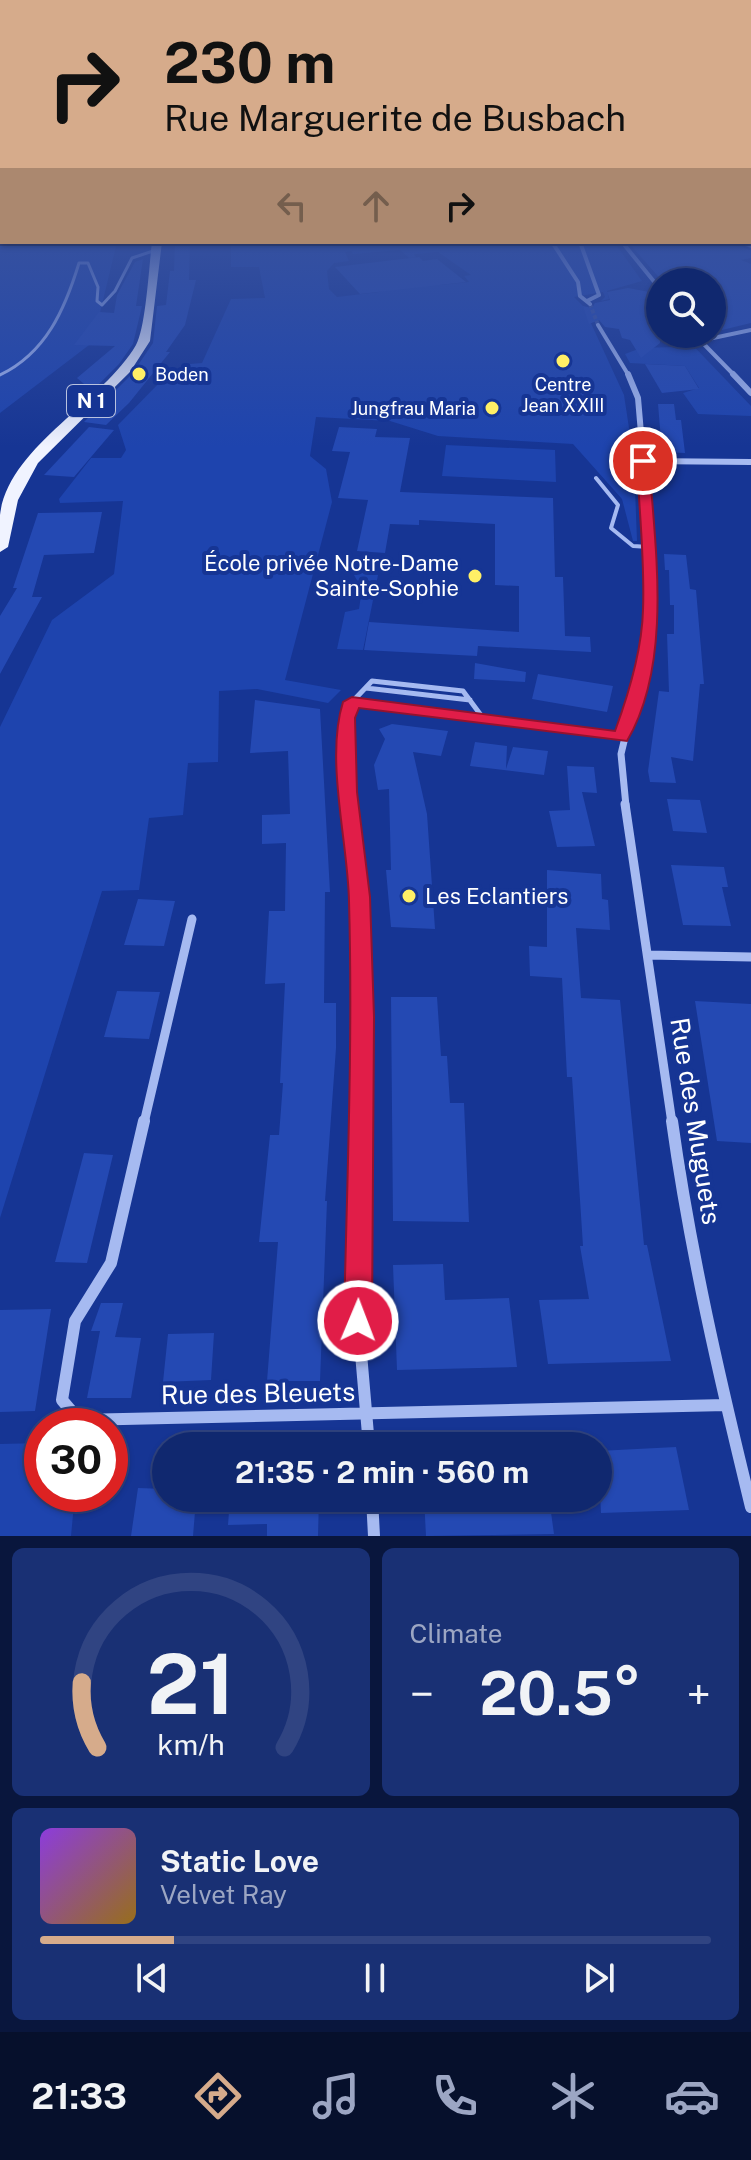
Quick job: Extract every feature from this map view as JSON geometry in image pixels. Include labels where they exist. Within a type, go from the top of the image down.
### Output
[{"type":"main road","name":"N 1","points":[[0,547],[11,500],[32,461],[126,369],[144,341],[149,304]]},
{"type":"street","points":[[368,1432],[358,1321],[363,1017],[360,897],[348,792],[347,718],[352,702],[621,737],[635,701],[646,652],[651,611],[649,547],[635,389],[598,325]]},
{"type":"street","points":[[726,335],[751,330]]},
{"type":"street","points":[[706,348],[751,393]]},
{"type":"street","points":[[643,461],[751,462]]},
{"type":"street","name":"Rue des Muguets","points":[[621,737],[621,774],[680,1179],[726,1405],[751,1507]]},
{"type":"street","name":"Rue des Bleuets","points":[[192,919],[111,1263],[75,1321],[62,1400],[79,1420],[726,1405]]},
{"type":"street","points":[[648,955],[751,957]]},
{"type":"street","points":[[373,1512],[374,1536]]},
{"type":"lane","points":[[0,375],[16,368],[41,342],[65,304]]},
{"type":"lane","points":[[596,478],[618,505],[611,528],[633,546],[649,547]]},
{"type":"lane","points":[[352,702],[366,688],[470,700],[483,718]]},
{"type":"shaded area","points":[[0,304],[102,304],[93,342],[0,413]]},
{"type":"shaded area","points":[[229,304],[581,304],[624,395],[634,461],[637,541],[633,541],[622,499],[573,444],[438,436],[390,421],[316,417],[310,456],[326,469],[332,502],[285,680],[341,690],[328,703],[257,689],[219,691],[218,762],[188,763],[183,815],[149,818],[139,890],[102,891],[0,1218],[0,727],[52,620],[114,574],[123,501],[60,503],[59,499],[91,458],[121,458],[126,450],[118,425],[164,378],[177,379],[190,364],[202,363]]},
{"type":"shaded area","points":[[641,348],[695,348],[751,406],[751,416],[698,414],[683,393],[699,388],[685,366],[630,363],[625,354]]},
{"type":"shaded area","points":[[446,445],[555,450],[556,482],[442,476]]},
{"type":"shaded area","points":[[362,569],[378,575],[363,650],[337,649],[345,612],[359,609],[362,589],[354,575]]},
{"type":"shaded area","points":[[24,1443],[24,1512],[73,1512],[71,1536],[0,1536],[0,1444]]},
{"type":"building","points":[[116,304],[142,306],[133,344],[119,364],[84,399],[90,389],[77,378],[115,346],[74,345],[99,312],[114,313]]},
{"type":"building","points":[[190,304],[185,325],[166,352],[170,352],[129,403],[106,425],[84,422],[132,374],[153,343],[157,306]]},
{"type":"building","points":[[646,304],[646,348],[654,348],[641,358],[630,340],[622,338],[619,329],[605,327],[599,320],[589,324],[583,306]]},
{"type":"building","points":[[726,304],[751,304],[751,323],[726,329]]},
{"type":"building","points":[[645,364],[685,366],[699,389],[662,393]]},
{"type":"building","points":[[658,404],[674,404],[676,420],[681,420],[685,453],[662,452]]},
{"type":"building","points":[[89,427],[114,430],[74,477],[44,475]]},
{"type":"building","points":[[339,427],[377,429],[375,437],[410,438],[400,492],[553,498],[555,577],[563,577],[565,636],[590,637],[591,652],[478,646],[477,656],[364,650],[369,622],[519,632],[519,586],[495,585],[495,524],[419,520],[419,525],[390,524],[385,553],[357,551],[368,500],[338,498],[350,452],[332,451]]},
{"type":"building","points":[[102,512],[94,553],[44,555],[32,597],[42,597],[0,674],[0,616],[17,588],[13,588],[38,513]]},
{"type":"building","points":[[664,554],[686,555],[690,589],[696,590],[704,684],[700,684],[693,761],[671,757],[676,783],[650,782],[648,771],[659,691],[669,692],[667,634],[674,634],[674,605],[670,605],[669,570],[665,570]]},
{"type":"building","points":[[475,663],[526,672],[525,682],[474,679]]},
{"type":"building","points":[[538,674],[613,686],[607,712],[532,699]]},
{"type":"building","points":[[255,700],[320,709],[330,892],[325,892],[324,1003],[336,1003],[336,1048],[325,1201],[320,1381],[267,1381],[278,1242],[259,1242],[270,1135],[279,1135],[285,983],[265,984],[269,911],[285,911],[286,843],[262,844],[262,815],[290,814],[288,751],[250,753]]},
{"type":"building","points":[[392,724],[448,731],[441,756],[413,752],[427,814],[435,929],[391,927],[386,870],[391,870],[389,789],[378,790],[374,765],[385,739],[379,729]]},
{"type":"building","points":[[475,742],[507,746],[506,769],[513,747],[548,751],[544,775],[470,766]]},
{"type":"building","points":[[567,766],[594,767],[597,793],[582,792],[595,846],[557,847],[549,811],[570,810]]},
{"type":"building","points":[[667,799],[700,800],[707,833],[673,831]]},
{"type":"building","points":[[671,865],[724,867],[728,887],[722,887],[731,926],[683,925]]},
{"type":"building","points":[[547,870],[601,874],[602,899],[608,900],[610,930],[576,928],[581,998],[620,1000],[644,1245],[647,1245],[671,1361],[548,1364],[539,1300],[589,1299],[580,1246],[583,1246],[572,1077],[567,1077],[562,978],[530,976],[529,946],[547,947]]},
{"type":"building","points":[[138,899],[175,901],[164,946],[124,945]]},
{"type":"building","points":[[117,991],[160,992],[149,1039],[104,1037]]},
{"type":"building","points":[[391,997],[437,997],[441,1056],[447,1056],[450,1103],[464,1103],[469,1222],[393,1221]]},
{"type":"building","points":[[695,1001],[751,1004],[751,1143],[717,1141]]},
{"type":"building","points":[[84,1153],[113,1155],[87,1263],[55,1262]]},
{"type":"building","points":[[443,1264],[445,1300],[509,1298],[517,1367],[397,1370],[393,1265]]},
{"type":"building","points":[[101,1303],[123,1303],[115,1337],[141,1338],[131,1398],[87,1398],[100,1331],[91,1331]]},
{"type":"building","points":[[51,1309],[35,1408],[0,1412],[0,1310]]},
{"type":"building","points":[[214,1333],[211,1380],[163,1382],[168,1334]]},
{"type":"building","points":[[676,1447],[689,1510],[601,1513],[612,1512],[612,1450]]},
{"type":"building","points":[[138,1488],[152,1488],[152,1512],[195,1512],[193,1536],[131,1536]]},
{"type":"building","points":[[229,1512],[319,1512],[318,1536],[267,1536],[267,1524],[228,1525]]},
{"type":"building","points":[[425,1512],[551,1512],[554,1534],[426,1536]]},
{"type":"tunnel","points":[[590,304],[598,325]]},
{"type":"place","name":"Centre Jean XXIII","points":[[563,361]]},
{"type":"place","name":"Boden","points":[[139,374]]},
{"type":"place","name":"Jungfrau Maria","points":[[492,408]]},
{"type":"place","name":"École privée Notre-Dame Sainte-Sophie","points":[[475,576]]},
{"type":"place","name":"Les Eclantiers","points":[[409,896]]},
{"type":"route","points":[[358,1321],[363,1017],[360,897],[348,792],[347,718],[352,702],[621,737],[635,701],[651,611],[643,461]]}]
